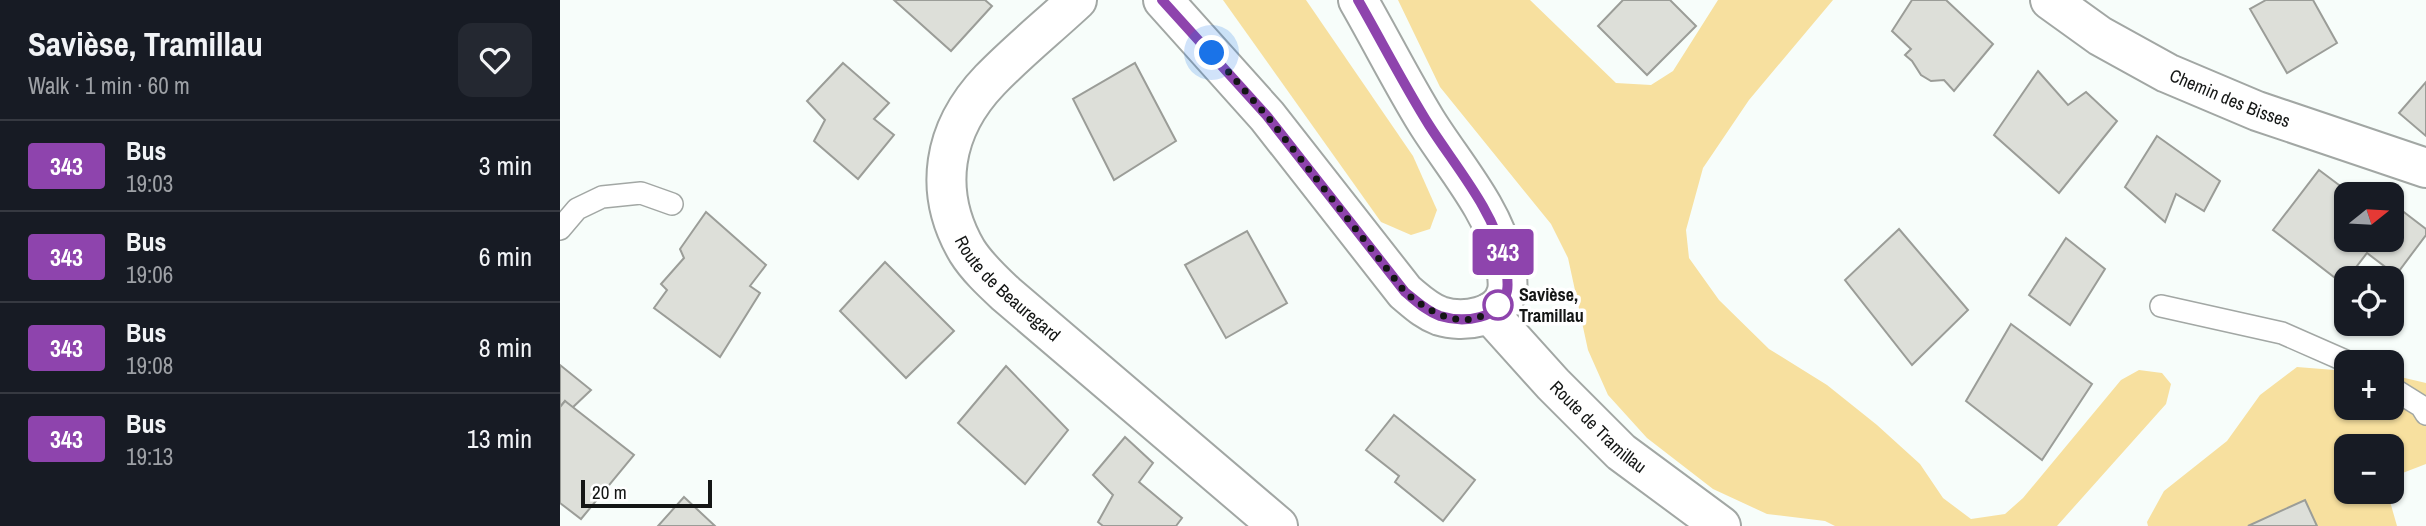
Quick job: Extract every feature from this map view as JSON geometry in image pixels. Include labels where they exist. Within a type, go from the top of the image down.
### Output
[{"type":"street","name":"Route de Beauregard","points":[[1077,0],[990,80],[958,126],[946,170],[947,198],[959,235],[976,263],[1006,294],[1278,526]]},
{"type":"street","points":[[1163,0],[1267,116],[1405,292],[1423,308],[1439,316],[1457,320],[1472,319],[1489,313],[1504,298],[1507,290],[1504,257],[1497,235],[1487,214],[1424,117],[1359,0]]},
{"type":"street","name":"Chemin des Bisses","points":[[2050,0],[2100,36],[2167,73],[2257,111],[2426,168]]},
{"type":"street","name":"Route de Tramillau","points":[[1489,313],[1553,384],[1621,452],[1721,526]]},
{"type":"lane","points":[[560,229],[577,209],[602,197],[641,193],[672,204]]},
{"type":"lane","points":[[2161,306],[2282,332],[2334,356]]},
{"type":"lane","points":[[2404,395],[2421,406],[2426,414]]},
{"type":"shaded area","points":[[1223,0],[1306,0],[1413,156],[1437,210],[1430,229],[1411,235],[1381,222]]},
{"type":"shaded area","points":[[1398,0],[1530,0],[1616,83],[1651,85],[1673,71],[1718,0],[1833,0],[1749,100],[1703,168],[1686,230],[1689,258],[1719,300],[1769,349],[1827,385],[1877,425],[1920,464],[1943,498],[1971,519],[2005,514],[2023,498],[2121,380],[2139,370],[2162,373],[2171,384],[2166,404],[2057,526],[1835,526],[1825,521],[1767,514],[1713,489],[1647,438],[1608,395],[1588,350],[1568,258],[1551,224],[1440,87]]},
{"type":"shaded area","points":[[2297,367],[2334,370],[2334,420],[2404,420],[2404,378],[2426,383],[2426,464],[2404,472],[2404,434],[2334,434],[2334,504],[2391,504],[2397,526],[2148,526],[2147,522],[2164,491],[2227,441],[2260,395]]},
{"type":"building","points":[[894,0],[985,0],[992,6],[951,51]]},
{"type":"building","points":[[1623,0],[1670,0],[1696,26],[1647,75],[1598,26]]},
{"type":"building","points":[[1912,0],[1946,0],[1993,44],[1954,91],[1944,80],[1931,81],[1921,75],[1905,55],[1911,49],[1892,31]]},
{"type":"building","points":[[2266,0],[2313,0],[2337,43],[2287,73],[2250,9]]},
{"type":"building","points":[[843,63],[889,103],[874,119],[894,135],[858,179],[814,141],[825,120],[807,101]]},
{"type":"building","points":[[1135,63],[1176,141],[1114,180],[1073,99]]},
{"type":"building","points":[[2038,71],[2068,105],[2086,92],[2117,121],[2059,193],[1994,135]]},
{"type":"building","points":[[2426,82],[2426,136],[2399,113]]},
{"type":"building","points":[[2157,136],[2220,181],[2204,211],[2176,194],[2165,222],[2125,187]]},
{"type":"building","points":[[2319,170],[2335,182],[2334,252],[2404,252],[2404,212],[2426,229],[2426,235],[2403,266],[2384,266],[2367,253],[2357,266],[2334,266],[2334,277],[2273,230]]},
{"type":"building","points":[[706,212],[766,265],[750,286],[760,293],[720,357],[654,308],[667,290],[661,284],[684,258],[680,249]]},
{"type":"building","points":[[1899,229],[1968,310],[1912,365],[1845,280]]},
{"type":"building","points":[[1247,231],[1287,303],[1226,338],[1185,265]]},
{"type":"building","points":[[2066,238],[2105,269],[2070,325],[2029,295]]},
{"type":"building","points":[[885,262],[954,331],[906,378],[840,311]]},
{"type":"building","points":[[2011,324],[2092,384],[2042,460],[1966,401]]},
{"type":"building","points":[[560,365],[591,390],[572,408],[565,401],[560,407]]},
{"type":"building","points":[[1006,366],[1068,430],[1025,484],[958,423]]},
{"type":"building","points":[[565,401],[634,455],[581,519],[560,503],[560,407]]},
{"type":"building","points":[[1394,415],[1475,480],[1443,521],[1395,482],[1399,476],[1366,450]]},
{"type":"building","points":[[1125,437],[1153,463],[1139,482],[1182,518],[1176,526],[1103,526],[1098,522],[1113,495],[1093,475]]},
{"type":"building","points":[[684,497],[715,526],[658,526]]},
{"type":"building","points":[[2305,500],[2317,526],[2248,526]]},
{"type":"bus line","name":"343","points":[[1162,0],[1267,116],[1405,292],[1423,308],[1439,316],[1457,320],[1483,316],[1498,305],[1507,290],[1504,257],[1497,235],[1487,214],[1424,117],[1358,0]]},
{"type":"place","name":"Savièse, Tramillau","points":[[1498,305]]},
{"type":"route","points":[[1212,53],[1267,116],[1384,268],[1423,308],[1439,316],[1457,320],[1483,316],[1498,305]]}]
